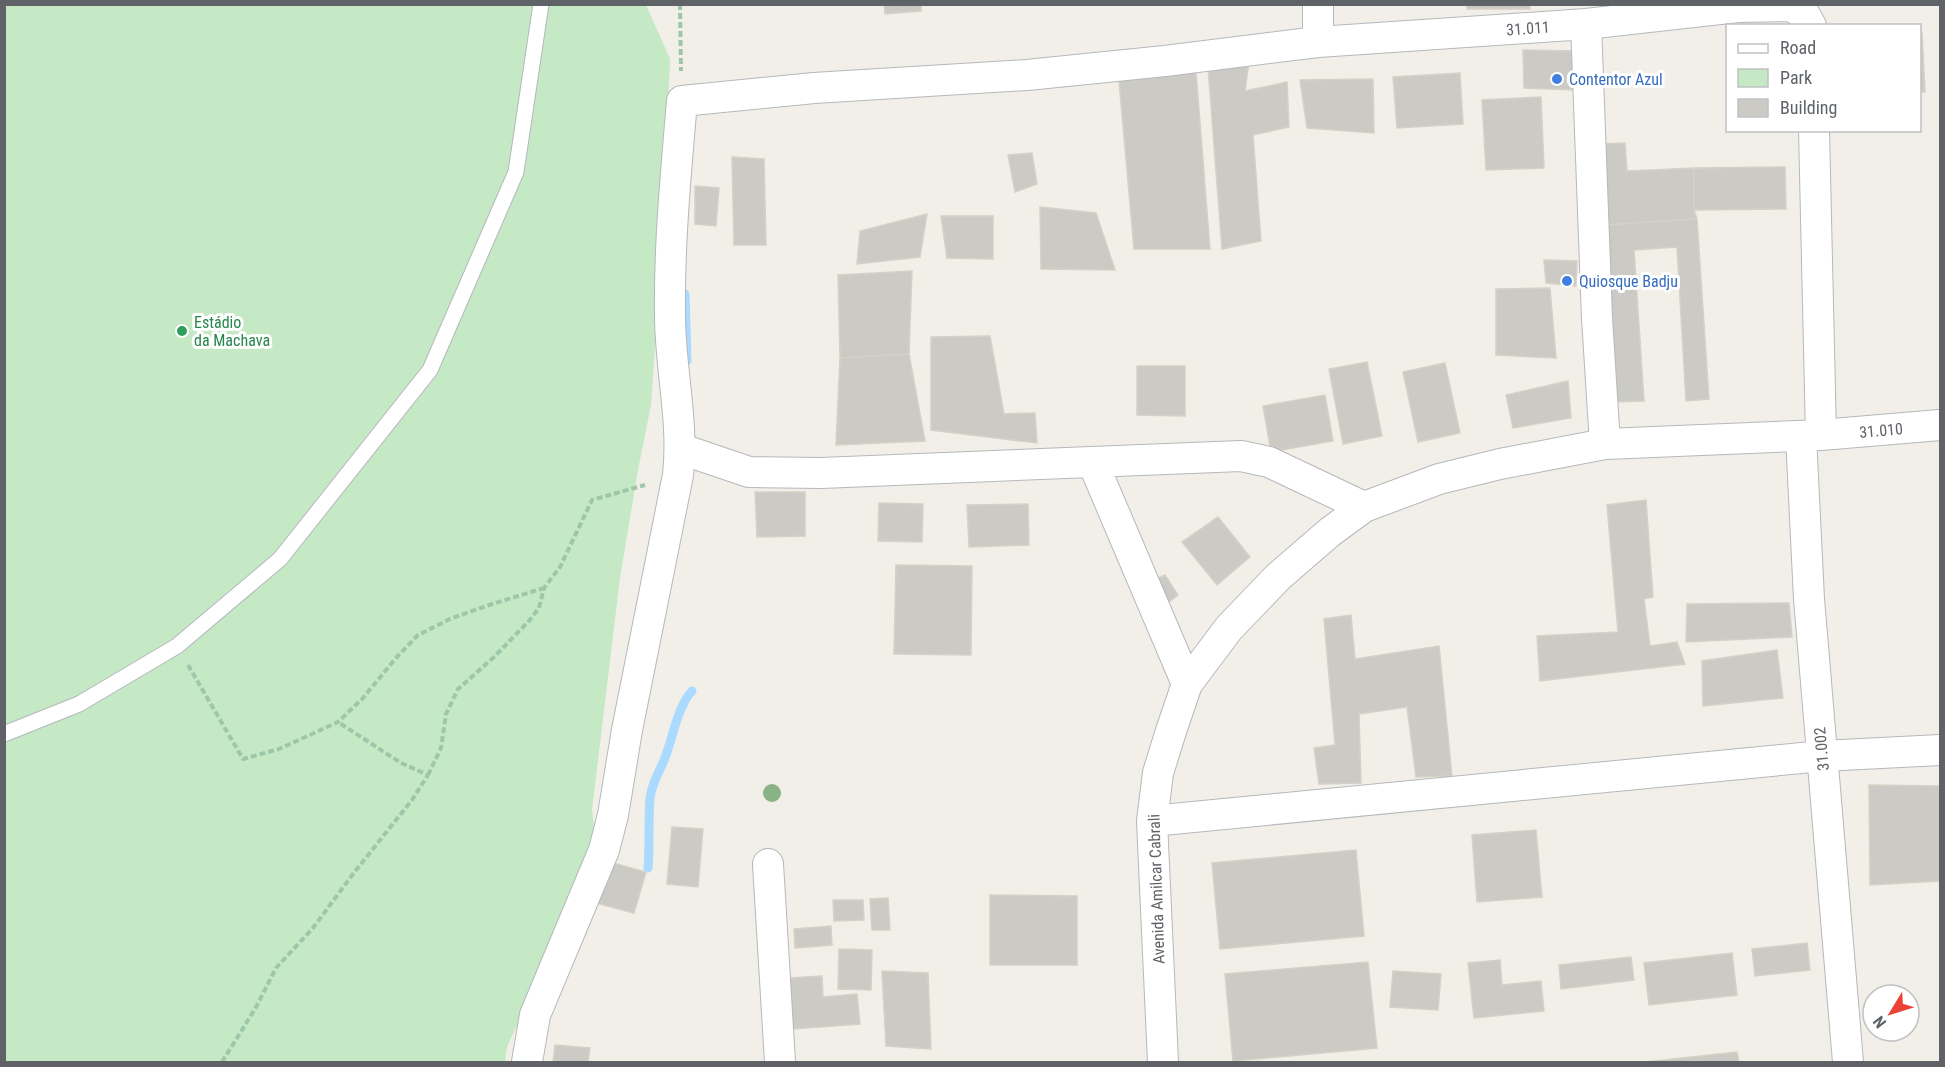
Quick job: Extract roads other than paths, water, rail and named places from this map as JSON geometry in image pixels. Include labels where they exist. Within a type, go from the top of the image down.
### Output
[{"type":"street","points":[[1318,4],[1318,42]]},
{"type":"street","name":"31.011","points":[[680,462],[670,317],[673,220],[682,101],[814,88],[1027,75],[1318,42],[1586,24],[1738,6],[1791,6],[1805,15],[1810,24]]},
{"type":"street","points":[[1586,24],[1597,318],[1605,444]]},
{"type":"street","name":"31.002","points":[[1814,132],[1809,599],[1848,1062]]},
{"type":"street","name":"31.010","points":[[1605,444],[1811,435],[1941,425]]},
{"type":"street","name":"Avenida Amilcar Cabrali","points":[[1163,1062],[1152,821],[1158,773],[1187,684],[1229,627],[1278,576],[1364,507],[1439,479],[1500,464],[1605,444]]},
{"type":"street","points":[[526,1062],[535,1016],[604,850],[613,815],[627,730],[680,462],[748,472],[821,473],[1241,456],[1269,462],[1364,507]]},
{"type":"street","points":[[1093,463],[1187,684]]},
{"type":"street","points":[[1152,821],[1821,756],[1941,750]]},
{"type":"street","points":[[768,864],[780,1062]]},
{"type":"lane","points":[[4,734],[80,704],[177,646],[280,559],[430,370],[516,172],[541,4]]},
{"type":"waterway","points":[[685,294],[687,361]]},
{"type":"waterway","points":[[648,868],[651,792],[679,713],[692,691]]},
{"type":"place","name":"Contentor Azul","points":[[1557,79]]},
{"type":"place","name":"Quiosque Badju","points":[[1567,281]]},
{"type":"place","name":"Estádio da Machava","points":[[182,331]]}]
